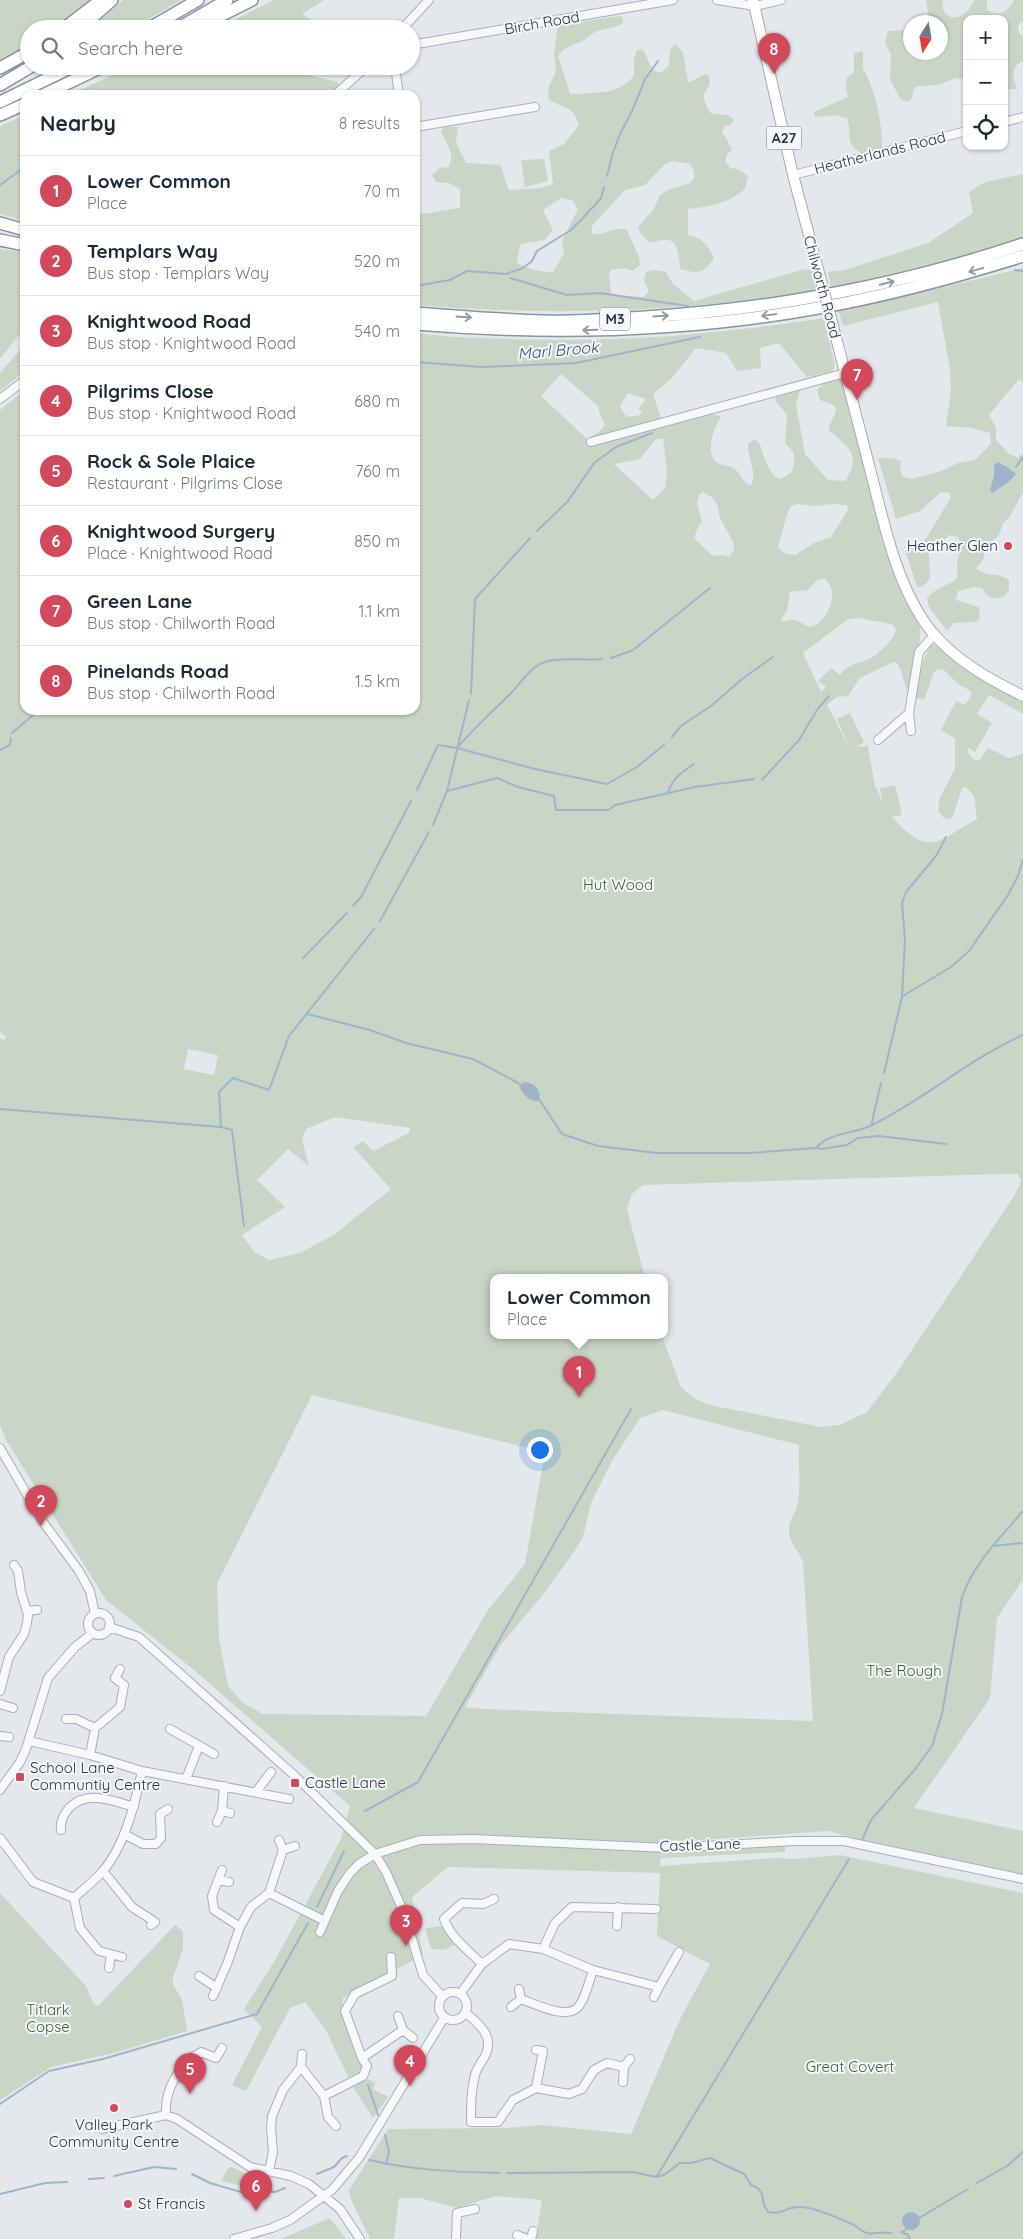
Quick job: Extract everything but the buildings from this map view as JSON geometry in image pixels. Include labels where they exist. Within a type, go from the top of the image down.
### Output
[{"type":"highway","points":[[75,20],[101,0]]},
{"type":"highway","points":[[90,20],[112,0]]},
{"type":"highway","points":[[164,20],[198,0]]},
{"type":"highway","points":[[193,20],[227,0]]},
{"type":"highway","points":[[212,20],[252,0]]},
{"type":"highway","points":[[0,68],[20,57]]},
{"type":"highway","points":[[0,86],[20,74]]},
{"type":"highway","points":[[25,90],[56,75]]},
{"type":"highway","points":[[54,90],[86,75]]},
{"type":"highway","points":[[78,79],[89,75]]},
{"type":"highway","points":[[0,102],[20,92]]},
{"type":"highway","points":[[0,115],[20,106]]},
{"type":"highway","points":[[0,223],[20,229]]},
{"type":"highway","points":[[0,240],[20,244]]},
{"type":"highway","name":"M3","points":[[420,313],[545,321],[708,313],[815,298],[877,285],[976,260],[1023,244]]},
{"type":"highway","name":"M3","points":[[420,324],[510,330],[573,330],[654,327],[743,319],[818,308],[877,295],[937,281],[1023,256]]},
{"type":"main road","name":"Chilworth Road","points":[[754,3],[793,175],[896,560],[920,614],[935,634],[951,651],[973,669],[1023,696]]},
{"type":"street","points":[[410,20],[429,0]]},
{"type":"street","name":"Birch Road","points":[[420,43],[673,0]]},
{"type":"street","points":[[717,0],[754,3],[781,0]]},
{"type":"street","points":[[341,90],[357,75]]},
{"type":"street","points":[[396,75],[398,90]]},
{"type":"street","points":[[420,126],[535,107]]},
{"type":"street","points":[[1008,121],[1023,117]]},
{"type":"street","name":"Heatherlands Road","points":[[793,175],[963,132]]},
{"type":"street","points":[[591,442],[845,373]]},
{"type":"street","points":[[0,399],[20,384]]},
{"type":"street","points":[[911,730],[909,713],[919,652],[935,634]]},
{"type":"street","points":[[878,740],[909,713]]},
{"type":"street","points":[[0,1448],[43,1522],[79,1571],[90,1591],[95,1614]]},
{"type":"street","points":[[0,1691],[4,1660],[26,1629],[27,1611],[20,1592],[18,1571],[14,1565]]},
{"type":"street","points":[[27,1611],[37,1610]]},
{"type":"street","points":[[93,1633],[88,1624],[90,1618],[95,1614],[106,1616],[109,1627]]},
{"type":"street","points":[[0,1790],[20,1762],[29,1741],[48,1678],[75,1647],[93,1633],[102,1634],[109,1627]]},
{"type":"street","points":[[109,1627],[139,1637],[296,1776],[375,1854],[386,1872],[404,1913],[424,1975],[442,1996]]},
{"type":"street","points":[[90,1754],[95,1728],[120,1707],[124,1685],[111,1676],[120,1669]]},
{"type":"street","points":[[0,1704],[14,1708]]},
{"type":"street","points":[[76,1719],[79,1709]]},
{"type":"street","points":[[66,1718],[76,1719],[95,1728]]},
{"type":"street","points":[[170,1729],[214,1754]]},
{"type":"street","points":[[0,1736],[9,1737]]},
{"type":"street","points":[[29,1741],[90,1754],[142,1771],[289,1799]]},
{"type":"street","points":[[186,1779],[199,1746]]},
{"type":"street","points":[[74,1898],[103,1871],[124,1834],[134,1806],[142,1771]]},
{"type":"street","points":[[256,1792],[271,1772]]},
{"type":"street","points":[[217,1822],[226,1812],[224,1786]]},
{"type":"street","points":[[60,1824],[64,1813],[77,1801],[88,1797],[134,1806]]},
{"type":"street","points":[[124,1834],[142,1844],[156,1844],[161,1838],[160,1814],[154,1808]]},
{"type":"street","points":[[160,1814],[168,1809]]},
{"type":"street","name":"Castle Lane","points":[[320,1932],[338,1891],[350,1873],[359,1864],[375,1854],[420,1840],[474,1839],[667,1848],[795,1841],[844,1841],[1023,1879]]},
{"type":"street","points":[[1,1840],[33,1882],[74,1898]]},
{"type":"street","points":[[213,1996],[240,1926],[251,1907],[269,1893],[283,1850],[279,1840]]},
{"type":"street","points":[[283,1850],[295,1846]]},
{"type":"street","points":[[222,1870],[212,1896],[214,1910],[240,1926]]},
{"type":"street","points":[[103,1871],[132,1907],[156,1921]]},
{"type":"street","points":[[218,1880],[229,1882]]},
{"type":"street","points":[[269,1893],[325,1921]]},
{"type":"street","points":[[74,1898],[80,1928],[99,1951],[122,1957]]},
{"type":"street","points":[[482,1964],[460,1944],[444,1919],[462,1903],[483,1904],[494,1899]]},
{"type":"street","points":[[542,1949],[555,1923],[572,1907],[618,1907],[656,1910]]},
{"type":"street","points":[[617,1926],[618,1907]]},
{"type":"street","points":[[460,1994],[482,1964],[509,1944],[542,1949],[593,1970],[659,1987]]},
{"type":"street","points":[[654,1997],[679,1952]]},
{"type":"street","points":[[108,1968],[111,1954]]},
{"type":"street","points":[[324,2096],[363,2076],[367,2066],[362,2058],[345,2011],[355,1994],[395,1977],[391,1957]]},
{"type":"street","points":[[521,1999],[553,2010],[568,2013],[574,2011],[580,2006],[593,1970]]},
{"type":"street","points":[[199,1976],[217,1988]]},
{"type":"street","points":[[519,1989],[521,1999]]},
{"type":"street","points":[[442,1996],[452,1992],[460,1994],[466,2002],[466,2013],[484,2029],[489,2041],[486,2053],[476,2072],[471,2098],[471,2122],[498,2122],[513,2100],[536,2088],[569,2094],[582,2089],[594,2070],[607,2063],[624,2067]]},
{"type":"street","points":[[442,1996],[439,2008],[444,2018],[451,2021],[458,2020],[466,2013]]},
{"type":"street","points":[[511,2007],[521,1999]]},
{"type":"street","points":[[398,2016],[404,2030],[412,2038]]},
{"type":"street","points":[[234,2239],[282,2224],[298,2216],[326,2196],[359,2158],[444,2018]]},
{"type":"street","points":[[362,2058],[404,2030]]},
{"type":"street","points":[[166,2115],[164,2101],[186,2070],[191,2059],[201,2052],[216,2058],[222,2048]]},
{"type":"street","points":[[536,2088],[541,2048]]},
{"type":"street","points":[[269,2172],[272,2152],[272,2116],[283,2090],[301,2067],[302,2054]]},
{"type":"street","points":[[623,2082],[624,2067],[630,2059]]},
{"type":"street","points":[[301,2067],[324,2096],[328,2118],[336,2126]]},
{"type":"street","points":[[102,2129],[166,2115],[203,2135],[231,2156],[250,2167],[298,2178],[326,2196],[344,2213],[360,2239]]},
{"type":"street","points":[[321,2124],[328,2118]]},
{"type":"street","points":[[456,2239],[457,2213],[475,2208]]},
{"type":"street","points":[[517,2235],[530,2236]]},
{"type":"green space","points":[[0,0],[90,0],[63,20],[20,20],[20,50],[0,63]]},
{"type":"green space","points":[[123,0],[181,0],[147,20],[100,20]]},
{"type":"green space","points":[[274,0],[324,0],[302,14],[310,20],[234,20]]},
{"type":"green space","points":[[926,0],[943,0],[942,4],[946,15],[927,15]]},
{"type":"green space","points":[[975,0],[987,0],[987,10],[999,13],[1005,11],[1014,0],[1023,0],[1023,21],[1018,28],[1019,34],[1023,36],[1023,61],[1014,69],[1014,81],[1017,89],[1008,89],[1008,15],[963,15],[963,79],[956,78],[938,85],[914,88],[912,99],[908,102],[900,99],[890,79],[891,55],[885,42],[888,31],[903,30],[903,60],[948,60],[948,16],[957,17],[964,14]]},
{"type":"green space","points":[[620,16],[623,18],[623,23],[595,32],[584,40],[566,48],[558,56],[570,93],[580,94],[610,91],[626,84],[634,75],[634,58],[637,50],[642,49],[653,69],[660,73],[668,67],[671,48],[675,44],[683,52],[688,82],[706,74],[709,76],[710,84],[703,96],[710,112],[730,116],[734,120],[731,125],[725,126],[722,133],[732,150],[727,154],[725,161],[730,168],[737,169],[748,176],[745,189],[732,198],[688,209],[688,235],[704,242],[714,258],[704,270],[696,272],[681,269],[678,250],[674,243],[665,240],[649,242],[640,233],[638,227],[653,210],[660,195],[668,190],[690,183],[694,178],[694,171],[690,164],[673,161],[665,164],[645,185],[625,190],[592,226],[592,234],[601,234],[618,229],[627,230],[639,257],[640,265],[633,271],[625,268],[611,270],[609,273],[611,295],[644,297],[649,291],[644,280],[646,272],[653,270],[666,272],[673,284],[694,301],[805,269],[812,270],[816,290],[715,304],[616,310],[517,311],[420,305],[420,214],[460,208],[460,189],[449,183],[436,182],[432,175],[441,167],[448,168],[451,158],[450,149],[441,132],[444,127],[458,127],[456,143],[466,163],[500,165],[509,190],[541,188],[553,184],[549,151],[564,144],[579,125],[570,110],[548,99],[549,87],[556,71],[554,52],[558,25]],"holes":[[[561,198],[572,200],[578,209],[562,241],[564,253],[553,272],[534,270],[517,263],[520,244],[544,240],[553,230],[543,210]]]},
{"type":"green space","points":[[863,51],[863,70],[869,80],[878,108],[882,147],[861,153],[855,149],[850,141],[847,118],[835,115],[815,117],[814,112],[848,97],[846,88],[847,78],[854,72],[854,53]]},
{"type":"green space","points":[[113,75],[309,75],[338,82],[336,90],[80,90]]},
{"type":"green space","points":[[20,117],[20,220],[0,214],[0,126]]},
{"type":"green space","points":[[544,159],[548,181],[525,187],[521,160]]},
{"type":"green space","points":[[1023,174],[1023,238],[977,253],[831,288],[828,272],[845,270],[928,243],[973,213],[969,192],[985,182]]},
{"type":"green space","points":[[0,249],[20,251],[20,333],[0,359]]},
{"type":"green space","points":[[1023,268],[1023,382],[1019,379],[989,415],[996,428],[996,440],[1009,454],[1018,458],[1023,452],[1023,492],[1009,518],[1003,523],[999,535],[987,546],[983,560],[976,568],[983,573],[1000,576],[1009,580],[1009,590],[1005,596],[997,598],[991,598],[982,588],[974,587],[958,591],[956,600],[979,607],[980,619],[975,622],[954,623],[947,631],[929,607],[927,598],[933,592],[957,579],[957,562],[961,546],[959,540],[957,537],[949,535],[937,548],[929,552],[930,578],[926,583],[917,587],[906,553],[926,539],[951,497],[950,493],[941,492],[920,511],[896,519],[878,458],[892,458],[901,461],[900,471],[903,477],[911,479],[939,472],[958,463],[975,460],[991,444],[990,433],[972,428],[946,426],[951,390],[950,370],[938,302],[843,326],[839,312]]},
{"type":"green space","points":[[824,318],[835,365],[833,371],[807,377],[779,343],[760,348],[761,368],[737,371],[726,353],[696,348],[672,378],[653,394],[664,427],[693,417],[715,415],[721,417],[712,439],[711,452],[713,457],[716,462],[735,469],[751,485],[753,470],[748,444],[753,440],[758,441],[766,463],[776,477],[781,479],[792,472],[794,456],[792,450],[785,444],[787,415],[775,400],[776,396],[800,390],[796,405],[805,454],[828,480],[845,481],[853,464],[853,457],[847,446],[829,430],[836,408],[820,400],[817,390],[824,383],[842,379],[897,581],[915,608],[919,620],[920,633],[919,649],[910,688],[907,689],[896,662],[891,663],[860,678],[848,696],[837,697],[827,705],[849,747],[837,719],[850,713],[864,742],[856,747],[868,746],[875,786],[883,803],[880,788],[895,785],[902,815],[892,817],[905,830],[924,842],[933,842],[952,834],[977,819],[974,796],[966,787],[962,788],[953,816],[949,819],[944,818],[938,811],[940,797],[955,769],[955,738],[941,730],[956,701],[965,705],[971,696],[971,691],[959,685],[944,670],[938,669],[934,672],[924,700],[916,698],[921,667],[930,645],[934,645],[1023,698],[1023,714],[989,695],[977,714],[992,723],[975,752],[967,747],[971,756],[979,761],[988,748],[1009,758],[1023,754],[1023,1579],[997,1618],[990,1698],[914,1808],[1023,1831],[1023,1874],[828,1831],[688,1841],[661,1840],[660,1850],[785,1845],[785,1852],[661,1858],[660,1866],[840,1855],[1023,1893],[1023,2239],[536,2239],[542,2200],[496,2196],[457,2208],[420,2198],[399,2198],[394,2239],[370,2239],[351,2199],[349,2190],[388,2129],[508,2128],[541,2125],[631,2134],[681,2017],[710,1964],[657,1936],[660,1873],[448,1867],[412,1897],[423,1955],[343,1998],[342,2013],[362,2067],[359,2073],[348,2077],[326,2030],[305,2002],[290,2008],[246,2091],[232,2085],[262,2027],[244,2009],[274,1962],[341,1839],[350,1806],[194,1670],[106,1600],[6,1440],[0,1425],[0,1038],[3,1040],[7,1037],[0,1032],[0,410],[20,394],[20,715],[420,715],[420,333],[483,338],[587,340],[626,339],[744,329]],"holes":[[[561,374],[599,407],[599,412],[605,425],[599,432],[587,439],[541,396]],[[628,393],[646,399],[648,397],[638,409],[642,412],[640,415],[628,417],[620,406]],[[656,439],[663,439],[667,472],[665,488],[653,500],[614,464],[640,459]],[[703,492],[713,498],[717,504],[720,518],[734,544],[730,557],[723,555],[713,556],[694,538],[702,522],[697,502],[699,494]],[[797,504],[815,506],[847,505],[848,510],[831,537],[814,543],[795,555],[784,553],[778,547],[791,506]],[[824,578],[831,588],[832,599],[828,612],[820,622],[810,627],[794,620],[784,622],[781,619],[787,611],[790,592],[808,590],[816,581]],[[857,618],[892,624],[896,629],[890,641],[871,658],[854,664],[840,675],[831,668],[818,681],[826,687],[821,692],[803,653],[847,620]],[[188,1049],[218,1055],[214,1075],[184,1069]],[[335,1117],[410,1128],[409,1133],[373,1151],[363,1141],[353,1147],[391,1189],[335,1234],[300,1253],[269,1260],[254,1252],[242,1235],[285,1207],[257,1180],[288,1149],[309,1166],[302,1140],[306,1129]],[[1001,1174],[1018,1174],[1021,1181],[1014,1196],[898,1371],[867,1412],[840,1425],[821,1427],[709,1405],[692,1397],[681,1387],[663,1339],[490,1339],[490,1274],[644,1274],[627,1209],[632,1194],[643,1185]],[[312,1395],[545,1452],[525,1564],[488,1610],[426,1716],[263,1714],[243,1703],[228,1686],[219,1638],[217,1584]],[[663,1410],[799,1445],[799,1496],[789,1532],[791,1542],[803,1562],[813,1721],[465,1707],[500,1646],[541,1597],[583,1537],[591,1503],[612,1461],[640,1418]]]},
{"type":"green space","points":[[20,350],[20,375],[0,391],[0,373]]},
{"type":"green space","name":"Titlark Copse","points":[[0,1893],[86,1986],[93,2003],[98,2006],[175,1925],[183,1931],[183,1949],[173,1977],[173,1984],[182,2000],[187,2031],[114,2053],[51,2067],[0,2100]]},
{"type":"green space","points":[[443,1926],[454,1945],[443,1950],[431,1948],[425,1928]]},
{"type":"green space","points":[[368,2079],[375,2083],[373,2089],[388,2097],[373,2118],[353,2087]]},
{"type":"green space","points":[[231,2167],[266,2180],[248,2187],[221,2181],[228,2168]]},
{"type":"green space","points":[[330,2218],[346,2239],[280,2239]]},
{"type":"water","points":[[997,462],[1016,474],[993,493],[990,490],[994,476],[994,466]]},
{"type":"water","points":[[524,1082],[532,1084],[539,1090],[538,1101],[529,1098],[522,1092],[519,1086]]},
{"type":"water","points":[[911,2212],[917,2215],[920,2221],[917,2227],[911,2230],[905,2227],[902,2221],[905,2215]]},
{"type":"waterway","points":[[607,176],[620,134],[645,79],[658,61]]},
{"type":"waterway","points":[[0,185],[20,171]]},
{"type":"waterway","points":[[420,285],[450,280],[467,271],[506,274],[523,268],[532,261],[537,251],[571,230],[601,198],[604,187]]},
{"type":"waterway","points":[[1015,270],[1023,271]]},
{"type":"waterway","points":[[510,278],[567,295],[600,293],[688,306]]},
{"type":"waterway","name":"Marl Brook","points":[[420,362],[482,367],[576,363],[700,337]]},
{"type":"waterway","points":[[537,531],[568,501],[594,463],[616,447],[652,433]]},
{"type":"waterway","points":[[1016,467],[1023,457]]},
{"type":"waterway","points":[[471,694],[475,599],[530,538]]},
{"type":"waterway","points":[[611,658],[633,650],[710,588]]},
{"type":"waterway","points":[[672,737],[682,725],[711,706],[742,679],[773,657]]},
{"type":"waterway","points":[[457,748],[537,666],[554,660],[602,659]]},
{"type":"waterway","points":[[762,780],[799,740],[817,710],[829,696]]},
{"type":"waterway","points":[[433,825],[447,791],[469,700]]},
{"type":"waterway","name":"Marl Brook","points":[[12,733],[33,715]]},
{"type":"waterway","name":"Marl Brook","points":[[0,750],[10,745],[11,738]]},
{"type":"waterway","points":[[417,790],[438,745],[457,748],[535,769],[607,784],[637,767],[664,745]]},
{"type":"waterway","points":[[668,792],[675,779],[694,764]]},
{"type":"waterway","points":[[447,791],[497,778],[518,787],[554,796],[556,810],[609,810],[615,805],[695,787],[754,779]]},
{"type":"waterway","points":[[353,906],[361,897],[411,801]]},
{"type":"waterway","points":[[380,921],[429,832]]},
{"type":"waterway","points":[[884,1073],[902,997],[905,940],[902,903],[906,892],[936,856],[946,837]]},
{"type":"waterway","points":[[903,996],[951,967],[969,951],[1008,895],[1018,876],[1023,859]]},
{"type":"waterway","points":[[303,958],[347,913]]},
{"type":"waterway","points":[[0,1109],[221,1127],[219,1092],[233,1078],[269,1090],[289,1036],[374,929]]},
{"type":"waterway","points":[[307,1014],[370,1030],[406,1043],[473,1059],[520,1084]]},
{"type":"waterway","points":[[539,1099],[562,1134],[598,1146],[657,1153],[750,1153],[816,1148],[828,1139],[865,1128],[891,1115],[984,1056],[1023,1035]]},
{"type":"waterway","points":[[871,1126],[881,1083]]},
{"type":"waterway","points":[[221,1127],[232,1130],[244,1226]]},
{"type":"waterway","points":[[817,1148],[847,1145],[858,1138],[879,1136],[946,1144]]},
{"type":"waterway","points":[[365,1811],[418,1782],[631,1409]]},
{"type":"waterway","points":[[862,1840],[871,1820],[916,1768],[932,1746],[942,1714],[962,1597],[973,1573],[1023,1511]]},
{"type":"waterway","points":[[993,1546],[1023,1543]]},
{"type":"waterway","points":[[317,1907],[344,1851]]},
{"type":"waterway","points":[[657,2176],[849,1859]]},
{"type":"waterway","points":[[0,2104],[49,2071],[103,2059],[257,2014],[308,1923]]},
{"type":"waterway","points":[[368,2085],[378,2115]]},
{"type":"waterway","points":[[385,2135],[389,2151],[386,2164]]},
{"type":"waterway","points":[[977,2183],[1007,2166],[1023,2152]]},
{"type":"waterway","points":[[317,2174],[334,2167],[342,2158],[347,2156]]},
{"type":"waterway","points":[[507,2173],[633,2172],[656,2177],[664,2175],[680,2163],[691,2163],[710,2158],[744,2174],[751,2185],[758,2188],[762,2194],[764,2205],[768,2212],[773,2213],[794,2207],[804,2207],[835,2216],[865,2232],[872,2234],[891,2233]]},
{"type":"waterway","points":[[369,2160],[434,2170],[499,2173]]},
{"type":"waterway","points":[[114,2176],[154,2167],[176,2169]]},
{"type":"waterway","points":[[192,2174],[210,2183],[258,2197],[267,2191],[275,2192],[285,2188]]},
{"type":"waterway","points":[[89,2179],[104,2178]]},
{"type":"waterway","points":[[0,2194],[45,2183],[67,2182]]},
{"type":"waterway","points":[[919,2218],[968,2189]]},
{"type":"waterway","points":[[903,2232],[907,2228]]},
{"type":"waterway","points":[[901,2232],[908,2235],[910,2239]]},
{"type":"place","name":"Pinelands Road","points":[[774,74]]},
{"type":"place","name":"Green Lane","points":[[857,400]]},
{"type":"place","name":"Heather Glen","points":[[1008,546]]},
{"type":"place","name":"Lower Common","points":[[579,1397]]},
{"type":"place","name":"Templars Way","points":[[41,1526]]},
{"type":"place","name":"School Lane Communtiy Centre","points":[[20,1777]]},
{"type":"place","name":"Castle Lane","points":[[295,1783]]},
{"type":"place","name":"Knightwood Road","points":[[406,1946]]},
{"type":"place","name":"Pilgrims Close","points":[[410,2086]]},
{"type":"place","name":"Rock & Sole Plaice","points":[[190,2094]]},
{"type":"place","name":"Valley Park Community Centre","points":[[114,2108]]},
{"type":"place","name":"St Francis","points":[[128,2204]]},
{"type":"place","name":"Knightwood Surgery","points":[[256,2211]]},
{"type":"park label","name":"Hut Wood","points":[[618,885]]},
{"type":"park label","name":"The Rough","points":[[904,1671]]},
{"type":"park label","name":"Great Covert","points":[[850,2067]]}]
